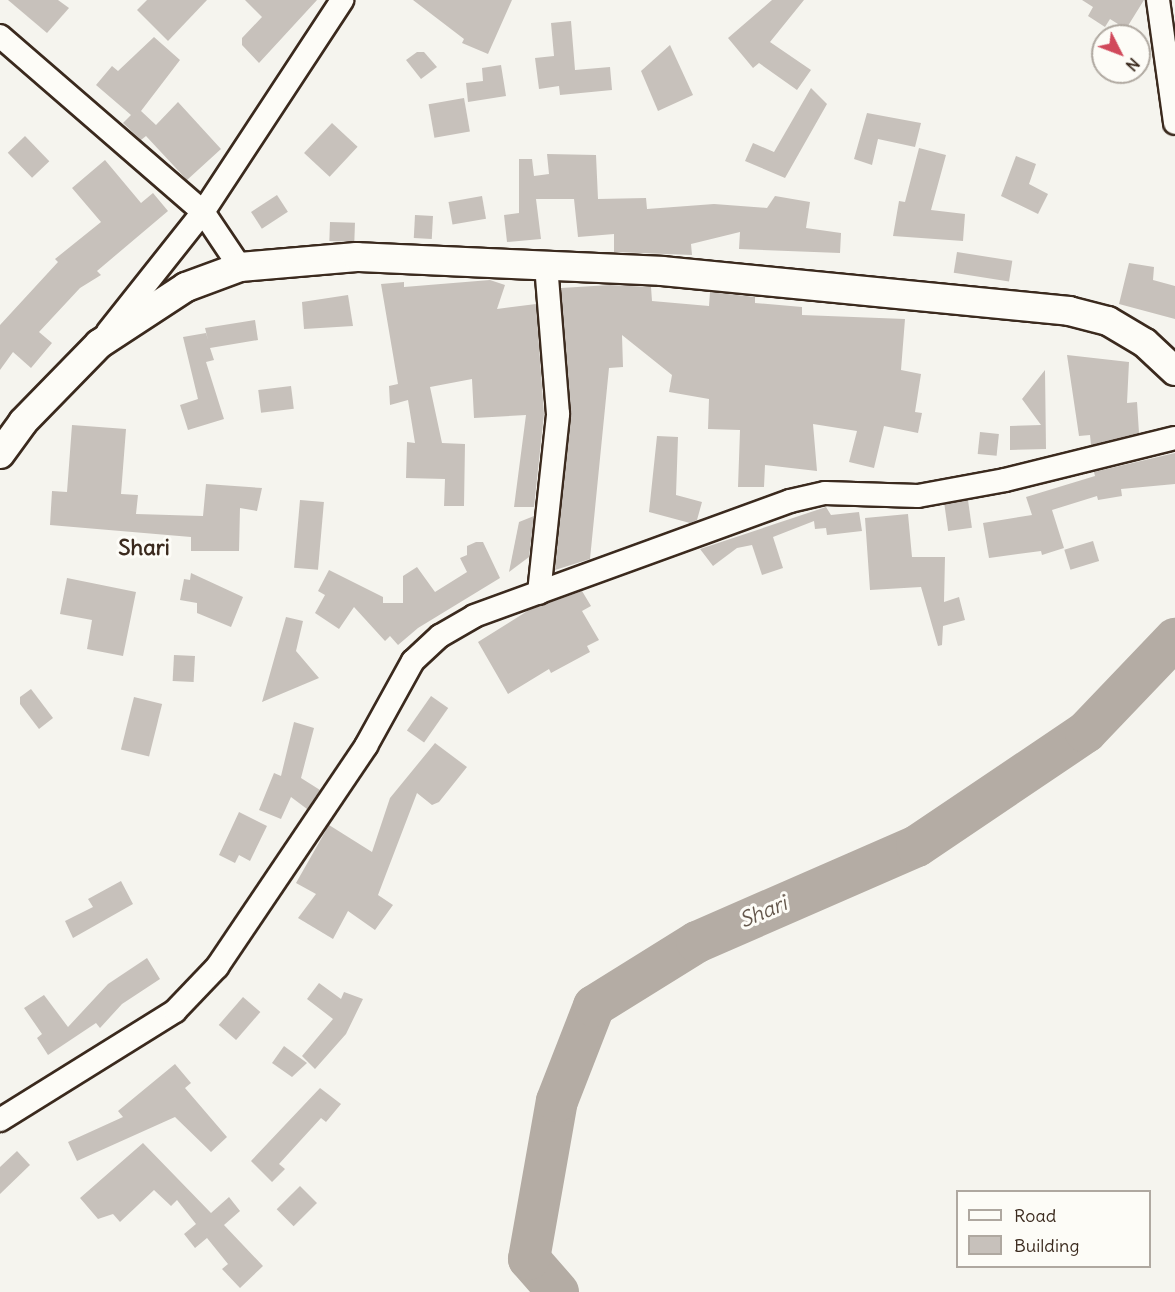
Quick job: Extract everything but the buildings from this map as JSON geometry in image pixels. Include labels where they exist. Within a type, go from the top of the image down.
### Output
[{"type":"street","points":[[0,454],[23,422],[99,344],[203,212],[342,0]]},
{"type":"street","points":[[1158,0],[1175,123]]},
{"type":"street","points":[[0,36],[203,212],[240,267]]},
{"type":"street","points":[[99,344],[186,287],[240,267],[357,257],[662,271],[1069,311],[1117,327],[1145,343],[1175,371]]},
{"type":"street","points":[[539,592],[558,414],[546,266]]},
{"type":"street","points":[[0,1120],[175,1011],[217,967],[366,746],[413,661],[440,636],[474,616],[789,501],[825,493],[918,496],[1005,480],[1175,438]]},
{"type":"waterway","name":"Shari","points":[[558,1292],[529,1259],[557,1101],[594,1006],[697,942],[917,846],[1086,732],[1175,639]]},
{"type":"district","name":"Shari","points":[[144,548]]}]
